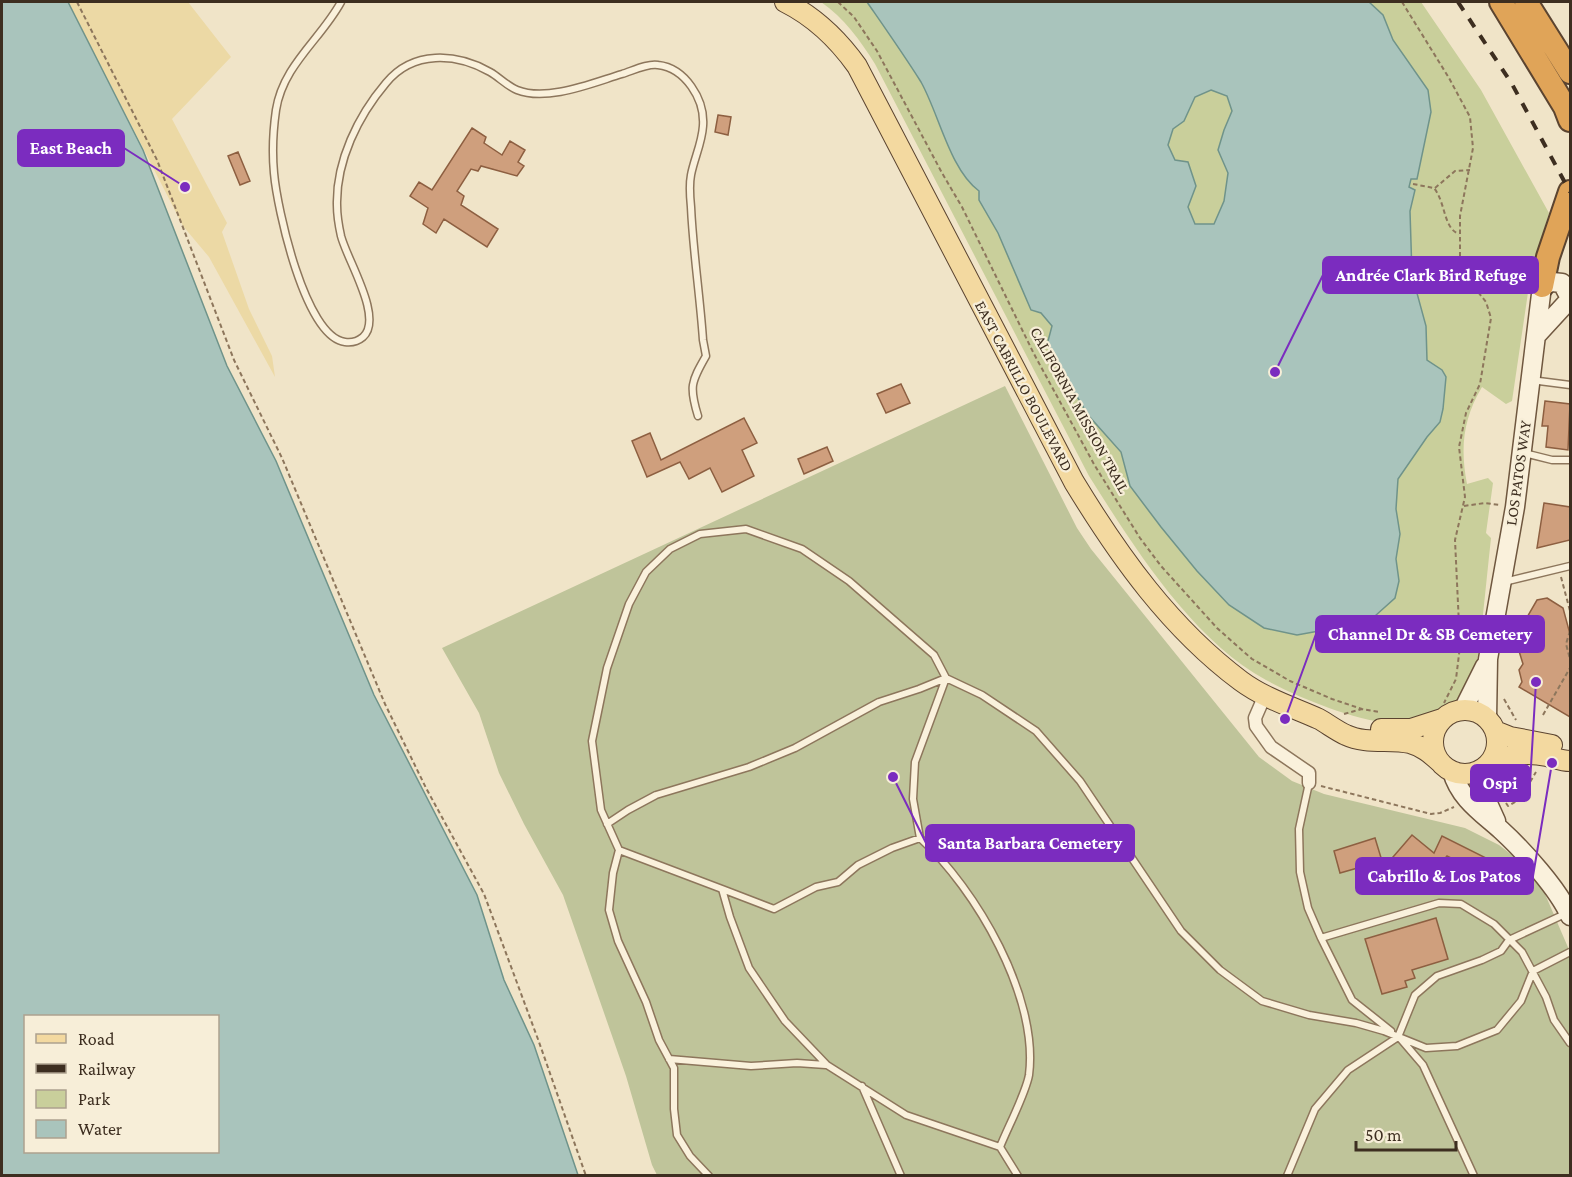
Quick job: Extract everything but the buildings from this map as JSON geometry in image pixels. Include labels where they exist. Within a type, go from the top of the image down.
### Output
[{"type":"highway","points":[[1501,2],[1565,107],[1570,120]]},
{"type":"highway","points":[[1526,2],[1570,72]]},
{"type":"highway","points":[[1542,286],[1548,256],[1570,192]]},
{"type":"main road","name":"EAST CABRILLO BOULEVARD","points":[[785,2],[814,19],[833,36],[857,66],[1074,482],[1131,569],[1183,631],[1241,681],[1265,695],[1321,720],[1348,736],[1410,743],[1428,752],[1446,767]]},
{"type":"main road","points":[[1536,336],[1570,298],[1562,283],[1552,282],[1542,286]]},
{"type":"main road","name":"LOS PATOS WAY","points":[[1491,725],[1488,659],[1515,507],[1542,286]]},
{"type":"main road","name":"LOS PATOS WAY","points":[[1463,710],[1488,659]]},
{"type":"main road","points":[[1570,753],[1564,748],[1510,737],[1474,711],[1463,710],[1440,714],[1433,745],[1475,808],[1501,830],[1539,872],[1570,914]]},
{"type":"main road","name":"EAST CABRILLO BOULEVARD","points":[[1321,720],[1395,730],[1420,727],[1440,714]]},
{"type":"main road","points":[[1491,725],[1497,739],[1495,753],[1482,768],[1480,785],[1486,803],[1501,830]]},
{"type":"main road","points":[[1446,767],[1470,774],[1503,757],[1518,753],[1570,761]]},
{"type":"street","points":[[1265,695],[1254,722],[1271,747],[1308,773],[1313,784]]},
{"type":"lane","points":[[341,2],[291,69],[281,87],[272,146],[279,208],[294,261],[314,315],[326,333],[341,342],[355,342],[365,335],[370,327],[366,301],[341,236],[337,205],[339,180],[345,154],[359,122],[386,82],[399,70],[426,58],[463,59],[490,72],[516,90],[532,93],[562,92],[655,64],[674,69],[687,81],[697,96],[703,114],[704,127],[690,178],[690,207],[706,356],[691,390],[698,416]]},
{"type":"lane","points":[[1531,380],[1570,385]]},
{"type":"lane","points":[[1522,453],[1552,460],[1570,460]]},
{"type":"lane","points":[[709,1176],[690,1156],[677,1135],[674,1109],[674,1068],[659,1040],[646,1002],[618,941],[609,910],[613,873],[619,850],[601,810],[592,741],[607,668],[629,604],[646,572],[670,549],[700,534],[746,529],[802,549],[849,580],[904,626],[934,655],[946,678],[982,695],[1036,731],[1080,781],[1181,931],[1220,970],[1262,1001],[1309,1015],[1356,1023],[1426,1048],[1457,1046],[1497,1030],[1521,1001],[1533,971],[1570,952]]},
{"type":"lane","points":[[1500,583],[1570,566]]},
{"type":"lane","points":[[607,824],[656,795],[749,767],[795,748],[879,702],[946,678]]},
{"type":"lane","points":[[946,678],[915,762],[913,799],[920,838],[961,883],[985,918],[1022,1002],[1030,1049],[1028,1078],[1000,1147]]},
{"type":"lane","points":[[1313,784],[1299,829],[1300,872],[1308,908],[1352,1000],[1398,1037],[1423,1065],[1474,1176]]},
{"type":"lane","points":[[619,850],[774,909],[816,887],[838,882],[858,865],[892,848],[920,838]]},
{"type":"lane","points":[[722,889],[749,968],[785,1021],[827,1065],[906,1115],[1000,1147],[1018,1176]]},
{"type":"lane","points":[[1321,938],[1439,903],[1461,904],[1494,924],[1522,952],[1546,996],[1554,1020],[1570,1043]]},
{"type":"lane","points":[[1287,1176],[1315,1109],[1348,1070],[1398,1037],[1415,995],[1437,976],[1482,960],[1501,951],[1509,940],[1570,914]]},
{"type":"lane","points":[[669,1059],[751,1066],[797,1063],[827,1065]]},
{"type":"lane","points":[[861,1085],[901,1176]]},
{"type":"path","points":[[77,2],[157,160],[234,360],[282,458],[385,704],[426,788],[484,894],[586,1176]]},
{"type":"path","name":"CALIFORNIA MISSION TRAIL","points":[[838,2],[854,17],[877,51],[962,207],[1034,354],[1095,466],[1117,503],[1161,566],[1217,628],[1252,659],[1290,681],[1332,699],[1362,709],[1388,714]]},
{"type":"path","points":[[1402,2],[1470,117],[1473,148],[1460,216],[1460,256],[1464,270],[1486,302],[1491,318],[1480,384],[1466,413],[1459,447],[1464,489],[1464,506],[1458,521],[1455,540],[1459,657],[1456,679],[1440,714]]},
{"type":"path","points":[[1434,188],[1455,171],[1470,170]]},
{"type":"path","points":[[1413,184],[1434,188],[1443,203],[1447,222],[1454,232],[1459,234]]},
{"type":"path","points":[[1464,506],[1485,503],[1515,507]]},
{"type":"path","points":[[1559,569],[1570,611]]},
{"type":"path","points":[[1570,631],[1566,644],[1570,659]]},
{"type":"path","points":[[1543,715],[1570,668]]},
{"type":"path","points":[[1500,694],[1517,723]]},
{"type":"path","points":[[1509,771],[1501,787],[1508,806],[1520,799],[1540,764]]},
{"type":"path","points":[[1313,784],[1431,814],[1440,813],[1458,803]]},
{"type":"path","points":[[1487,790],[1501,787]]},
{"type":"green space","points":[[821,2],[1421,2],[1481,90],[1549,213],[1531,272],[1512,401],[1506,404],[1482,387],[1467,422],[1464,458],[1467,484],[1488,478],[1493,483],[1486,533],[1491,538],[1479,649],[1474,674],[1467,690],[1457,701],[1427,717],[1402,723],[1381,722],[1349,715],[1305,699],[1266,680],[1213,641],[1189,616],[1145,561],[1089,476],[875,64],[851,30]]},
{"type":"green space","points":[[1005,386],[1077,528],[1091,549],[1259,757],[1292,781],[1324,794],[1465,828],[1499,845],[1533,875],[1545,894],[1570,952],[1570,1175],[657,1175],[626,1076],[563,895],[499,773],[479,713],[442,648]]},
{"type":"sand","points":[[68,2],[188,2],[231,57],[172,119],[227,223],[222,232],[249,309],[272,356],[275,377],[209,257],[183,226]]},
{"type":"water","points":[[2,2],[68,2],[143,150],[227,366],[276,461],[374,695],[477,895],[504,980],[534,1045],[578,1175],[2,1175]]},
{"type":"water","points":[[867,2],[1369,2],[1383,15],[1393,40],[1428,90],[1431,112],[1417,179],[1411,179],[1409,187],[1415,190],[1410,211],[1412,275],[1426,326],[1427,360],[1442,370],[1446,377],[1440,422],[1398,479],[1396,509],[1400,534],[1396,559],[1399,581],[1395,598],[1375,616],[1363,623],[1297,635],[1264,628],[1229,605],[1197,571],[1130,486],[1121,452],[1088,415],[1051,353],[1048,341],[1052,326],[1041,313],[1031,310],[998,233],[979,200],[979,191],[960,170],[921,82]],"holes":[[[1211,90],[1227,96],[1232,111],[1218,150],[1228,173],[1224,201],[1214,224],[1195,224],[1188,207],[1196,186],[1188,162],[1175,160],[1168,145],[1173,129],[1184,121],[1195,97]]]},
{"type":"railway","points":[[1458,2],[1512,84],[1570,192]]},
{"type":"place","name":"East Beach","points":[[185,187]]},
{"type":"place","name":"Andrée Clark Bird Refuge","points":[[1275,372]]},
{"type":"place","name":"Ospi","points":[[1536,682]]},
{"type":"place","name":"Channel Dr & SB Cemetery","points":[[1285,719]]},
{"type":"place","name":"Cabrillo & Los Patos","points":[[1552,763]]},
{"type":"place","name":"Santa Barbara Cemetery","points":[[893,777]]}]
